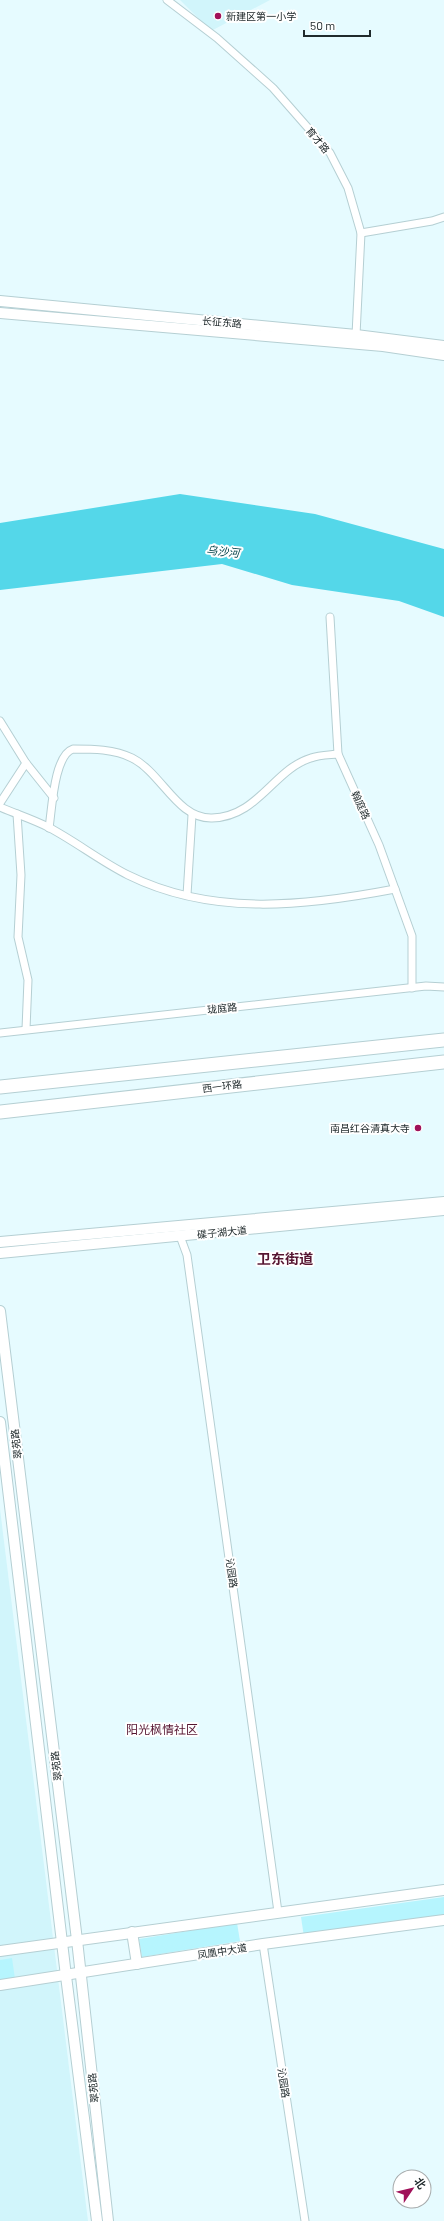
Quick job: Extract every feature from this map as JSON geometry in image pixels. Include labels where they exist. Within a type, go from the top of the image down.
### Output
[{"type":"highway","points":[[416,1043],[444,1036]]},
{"type":"highway","points":[[0,1087],[444,1040]]},
{"type":"highway","name":"西一环路","points":[[0,1112],[444,1062]]},
{"type":"main road","name":"长征东路","points":[[0,301],[356,335],[444,346]]},
{"type":"main road","name":"长征东路","points":[[0,313],[383,346],[444,355]]},
{"type":"main road","name":"碟子湖大道","points":[[0,1242],[444,1202]]},
{"type":"main road","name":"碟子湖大道","points":[[0,1253],[444,1210]]},
{"type":"main road","name":"翠苑路","points":[[0,1311],[77,1940],[108,2221]]},
{"type":"main road","name":"翠苑路","points":[[0,1422],[66,1976],[97,2221]]},
{"type":"main road","points":[[0,1951],[444,1890]]},
{"type":"main road","name":"凤凰中大道","points":[[0,1985],[80,1974],[263,1944],[444,1920]]},
{"type":"main road","points":[[132,1932],[137,1964]]},
{"type":"street","name":"育才路","points":[[167,0],[217,38],[273,88],[330,154],[348,188],[361,233],[356,335]]},
{"type":"street","points":[[361,233],[432,221],[444,217]]},
{"type":"street","name":"翰庭路","points":[[330,617],[338,754],[379,845],[412,936],[412,988]]},
{"type":"street","points":[[0,721],[26,763],[54,798]]},
{"type":"street","points":[[49,828],[58,769],[64,754],[73,749],[106,750],[122,754],[144,765],[158,778],[181,806],[192,815],[212,818],[229,815],[259,799],[282,776],[311,758],[338,754]]},
{"type":"street","points":[[0,803],[26,763]]},
{"type":"street","points":[[0,807],[49,828],[96,858],[130,875],[168,890],[187,895],[228,902],[269,906],[312,903],[395,889]]},
{"type":"street","points":[[17,814],[21,875],[18,937],[28,980],[26,1029]]},
{"type":"street","points":[[187,895],[192,815]]},
{"type":"street","name":"珑庭路","points":[[0,1033],[412,988],[444,987]]},
{"type":"street","name":"沁园路","points":[[180,1236],[187,1255],[190,1271],[278,1912]]},
{"type":"street","name":"沁园路","points":[[263,1944],[305,2221]]},
{"type":"shaded area","name":"新建区第一小学","points":[[180,0],[270,0],[211,31]]},
{"type":"shaded area","points":[[0,1509],[88,2221],[0,2221]]},
{"type":"shaded area","points":[[444,1897],[444,1917],[304,1937],[301,1917]]},
{"type":"shaded area","points":[[237,1923],[240,1941],[142,1957],[139,1939]]},
{"type":"shaded area","points":[[12,1958],[15,1979],[0,1981],[0,1960]]},
{"type":"water","name":"乌沙河","points":[[180,494],[315,514],[444,549],[444,617],[399,601],[292,585],[222,564],[0,590],[0,523]]},
{"type":"place","name":"新建区第一小学","points":[[218,16]]},
{"type":"place","name":"南昌红谷清真大寺","points":[[418,1128]]},
{"type":"district","name":"卫东街道","points":[[285,1258]]},
{"type":"district","name":"阳光枫情社区","points":[[162,1729]]}]
